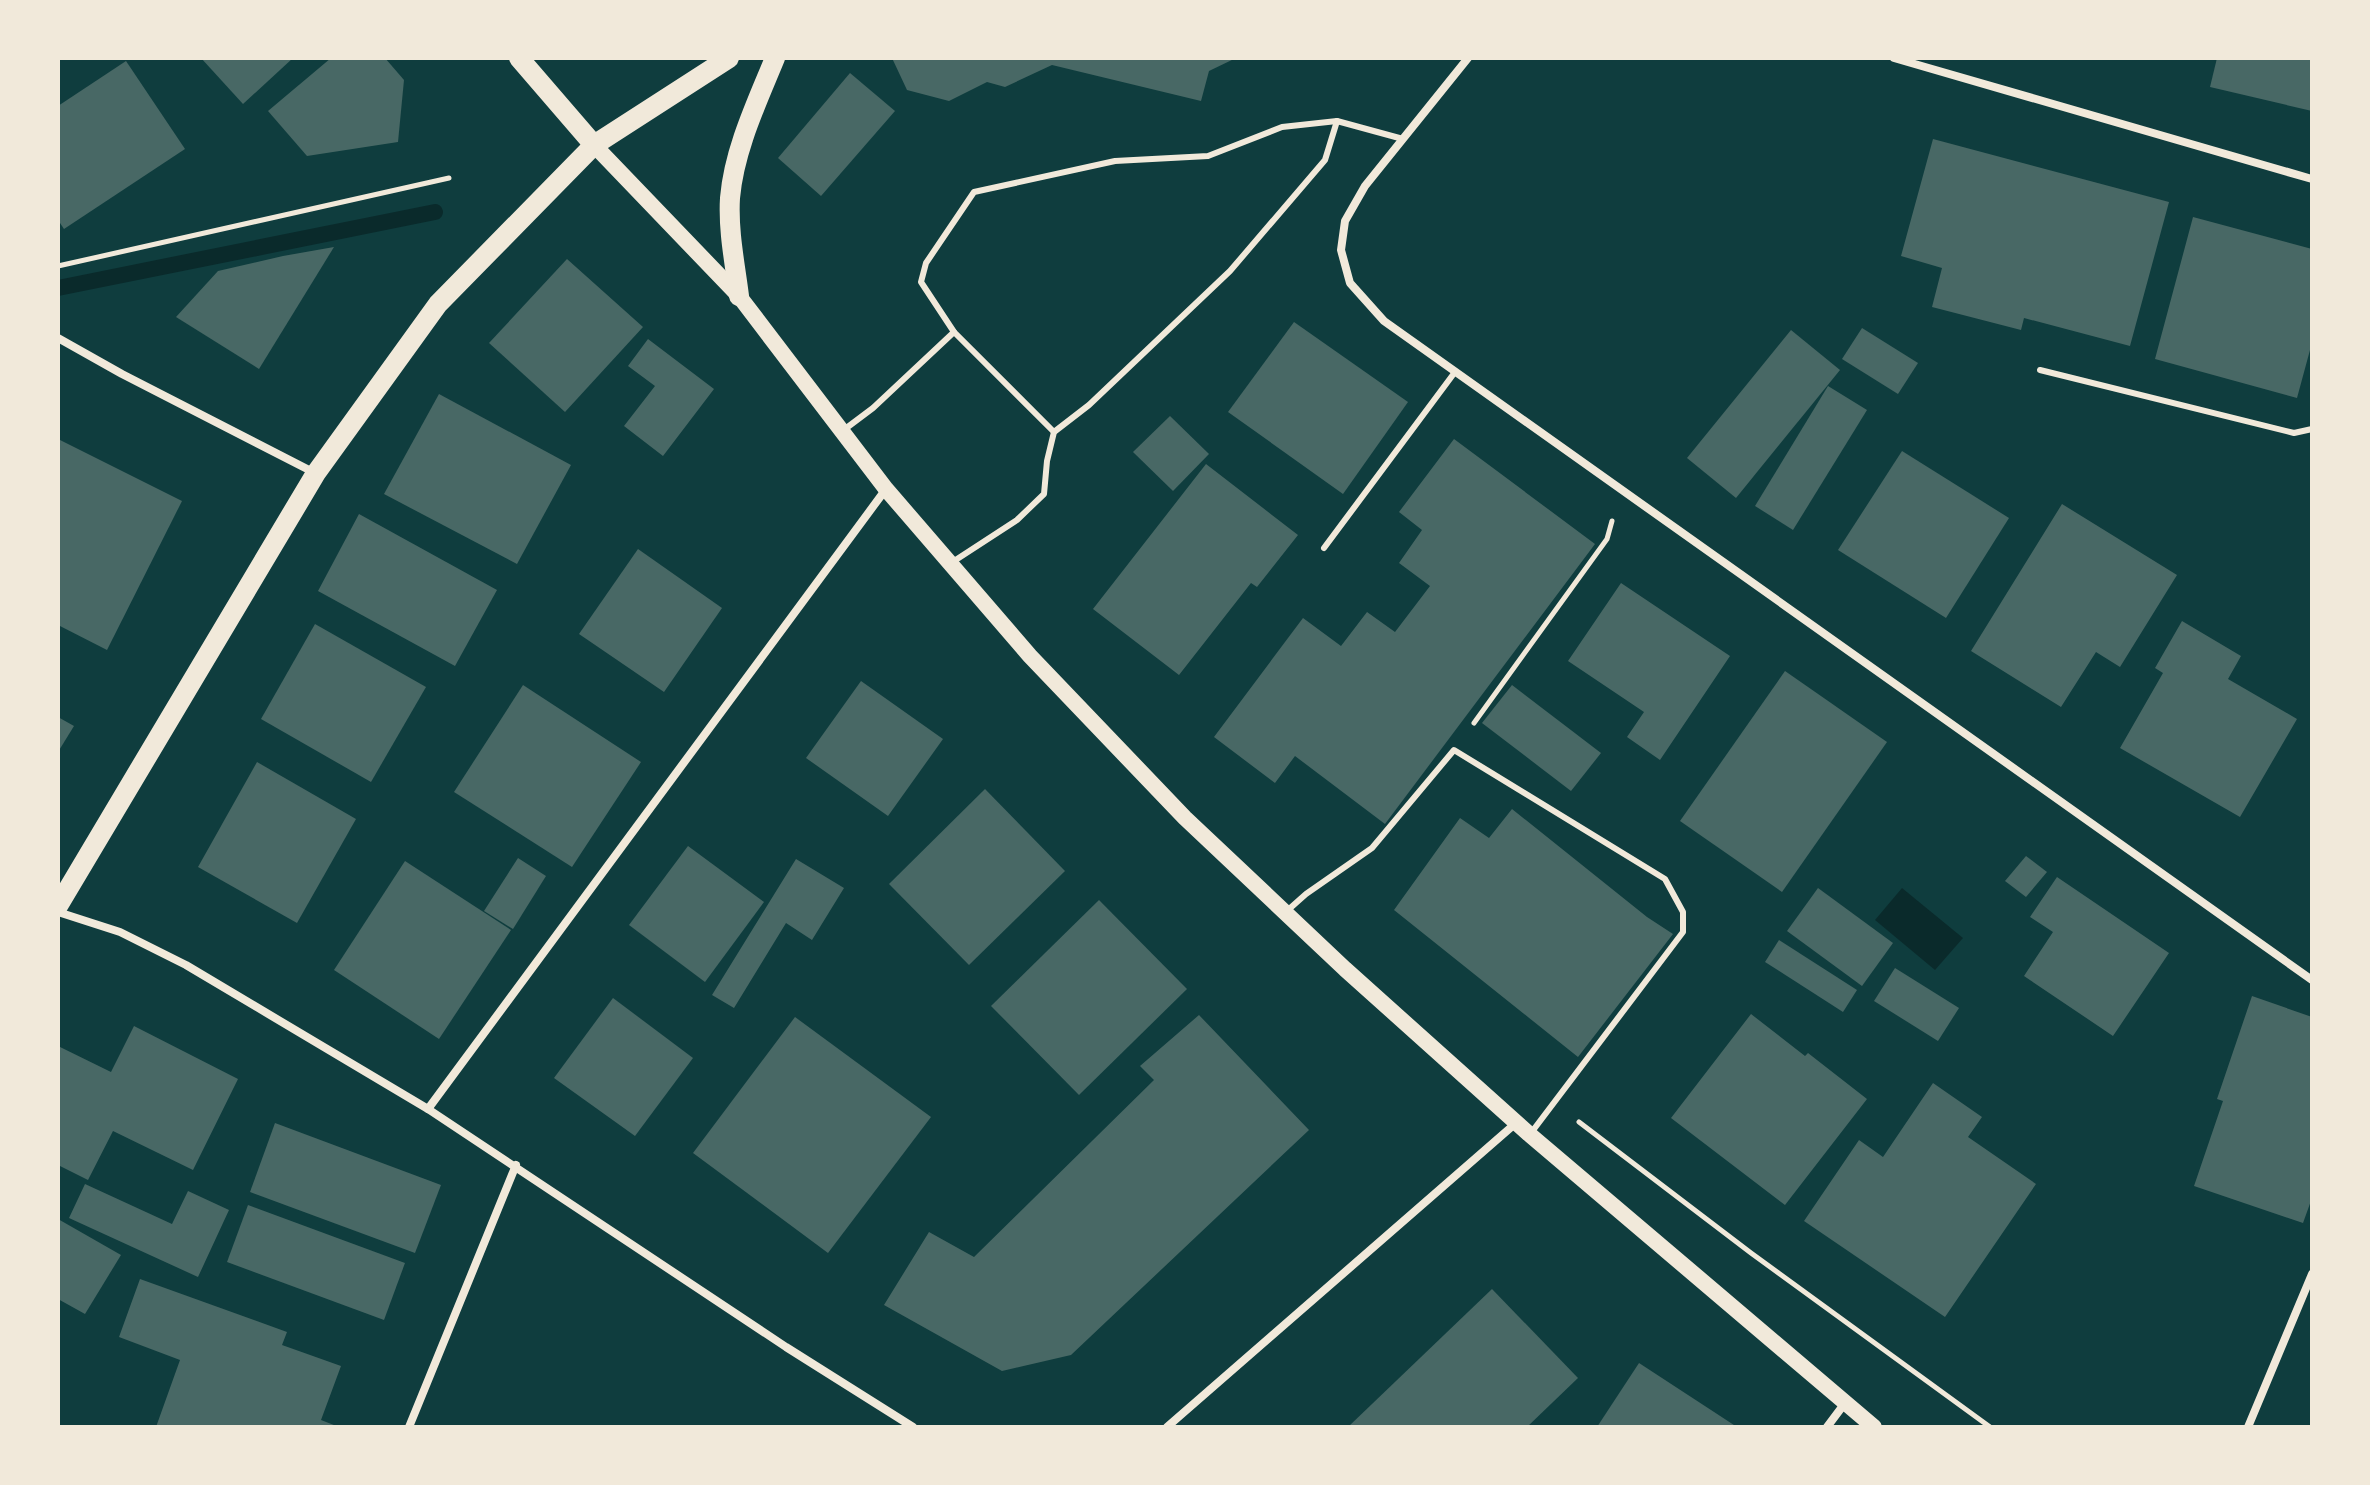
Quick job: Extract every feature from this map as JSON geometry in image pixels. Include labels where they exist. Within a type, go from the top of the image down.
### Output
[{"type":"main road","points":[[519,58],[594,145],[739,296],[886,489],[1030,656],[1185,818],[1523,1128],[1874,1427]]},
{"type":"main road","points":[[58,906],[316,473],[438,304],[594,145],[729,58]]},
{"type":"main road","points":[[739,296],[730,198],[738,158],[775,58]]},
{"type":"street","points":[[1468,58],[1365,186],[1345,221],[1341,250],[1350,283],[1384,321],[2312,980]]},
{"type":"street","points":[[1894,58],[2312,179]]},
{"type":"street","points":[[1913,62],[1923,58]]},
{"type":"street","points":[[58,338],[316,473]]},
{"type":"street","points":[[428,1109],[886,489]]},
{"type":"street","points":[[58,912],[120,932],[186,965],[428,1109],[786,1347],[913,1427]]},
{"type":"street","points":[[1167,1427],[1523,1128]]},
{"type":"street","points":[[409,1427],[516,1165]]},
{"type":"street","points":[[2248,1427],[2312,1274]]},
{"type":"street","points":[[1827,1427],[1845,1403]]},
{"type":"lane","points":[[951,564],[1017,520],[1044,494],[1054,432],[1089,405],[1230,271],[1325,160],[1337,121]]},
{"type":"lane","points":[[1054,432],[954,332],[921,282],[926,263],[974,192],[1115,161],[1208,156],[1282,127],[1337,121],[1403,139]]},
{"type":"lane","points":[[842,431],[873,408],[954,332]]},
{"type":"lane","points":[[2040,370],[2294,433],[2312,429]]},
{"type":"lane","points":[[1324,548],[1455,372]]},
{"type":"lane","points":[[1285,912],[1372,848],[1454,750],[1665,879],[1683,912],[1683,932],[1554,1103],[1523,1128]]},
{"type":"path","points":[[58,266],[449,178]]},
{"type":"path","points":[[1454,750],[1607,539],[1622,490]]},
{"type":"path","points":[[1554,1103],[1751,1253],[1990,1427]]},
{"type":"water","points":[[1902,888],[1963,938],[1935,970],[1875,920]]},
{"type":"building","points":[[201,58],[293,58],[243,104]]},
{"type":"building","points":[[331,58],[385,58],[404,80],[398,142],[307,156],[268,111]]},
{"type":"building","points":[[892,58],[1236,58],[1209,71],[1201,101],[1052,65],[1005,87],[987,82],[949,101],[907,90]]},
{"type":"building","points":[[2217,58],[2312,58],[2312,111],[2210,87]]},
{"type":"building","points":[[126,61],[185,149],[64,229],[58,220],[58,106]]},
{"type":"building","points":[[850,73],[895,111],[821,196],[778,158]]},
{"type":"building","points":[[1933,139],[2169,202],[2130,346],[2024,318],[2021,330],[1932,307],[1942,268],[1901,256]]},
{"type":"building","points":[[2193,217],[2312,249],[2312,351],[2297,398],[2155,359]]},
{"type":"building","points":[[334,247],[259,369],[176,317],[218,271]]},
{"type":"building","points":[[567,259],[643,327],[565,412],[489,343]]},
{"type":"building","points":[[1294,322],[1408,402],[1343,494],[1228,412]]},
{"type":"building","points":[[1862,328],[1918,363],[1898,394],[1842,359]]},
{"type":"building","points":[[1791,330],[1840,370],[1736,498],[1687,458]]},
{"type":"building","points":[[648,339],[714,389],[663,456],[624,426],[655,386],[628,366]]},
{"type":"building","points":[[1828,386],[1867,410],[1793,530],[1755,506]]},
{"type":"building","points":[[439,394],[571,465],[517,564],[384,494]]},
{"type":"building","points":[[1170,416],[1209,454],[1173,491],[1133,452]]},
{"type":"building","points":[[58,439],[182,501],[107,650],[58,625]]},
{"type":"building","points":[[1454,439],[1595,544],[1385,824],[1295,756],[1275,783],[1214,737],[1303,618],[1341,646],[1367,612],[1395,632],[1430,586],[1399,563],[1422,530],[1399,512]]},
{"type":"building","points":[[1902,451],[2009,518],[1946,618],[1838,550]]},
{"type":"building","points":[[1206,464],[1298,535],[1257,587],[1251,583],[1179,675],[1093,609]]},
{"type":"building","points":[[2062,504],[2177,575],[2120,667],[2096,652],[2061,707],[1971,651]]},
{"type":"building","points":[[359,514],[497,590],[455,666],[318,591]]},
{"type":"building","points":[[638,549],[722,608],[664,692],[579,634]]},
{"type":"building","points":[[1621,583],[1730,656],[1660,760],[1627,737],[1644,712],[1568,661]]},
{"type":"building","points":[[2182,621],[2241,656],[2228,679],[2297,719],[2240,817],[2120,748],[2163,673],[2155,668]]},
{"type":"building","points":[[315,624],[426,687],[371,782],[261,719]]},
{"type":"building","points":[[1785,671],[1887,742],[1782,892],[1680,821]]},
{"type":"building","points":[[861,681],[943,739],[888,816],[806,758]]},
{"type":"building","points":[[523,685],[641,762],[572,867],[454,792]]},
{"type":"building","points":[[1512,685],[1601,753],[1571,791],[1482,723]]},
{"type":"building","points":[[58,717],[74,726],[58,752]]},
{"type":"building","points":[[257,762],[356,819],[297,923],[198,867]]},
{"type":"building","points":[[985,789],[1065,871],[969,965],[889,884]]},
{"type":"building","points":[[1512,809],[1647,917],[1673,934],[1578,1057],[1394,910],[1460,818],[1489,838]]},
{"type":"building","points":[[688,846],[764,902],[705,982],[629,925]]},
{"type":"building","points":[[2026,856],[2047,872],[2026,897],[2005,881]]},
{"type":"building","points":[[518,858],[546,876],[513,929],[484,911]]},
{"type":"building","points":[[796,859],[844,888],[812,940],[786,923],[734,1008],[712,995]]},
{"type":"building","points":[[405,861],[511,930],[439,1039],[334,970]]},
{"type":"building","points":[[2057,877],[2169,953],[2113,1036],[2024,976],[2053,932],[2030,917]]},
{"type":"building","points":[[1818,888],[1893,943],[1862,986],[1787,931]]},
{"type":"building","points":[[1099,900],[1187,989],[1079,1095],[991,1006]]},
{"type":"building","points":[[1779,940],[1857,990],[1843,1012],[1765,962]]},
{"type":"building","points":[[1895,968],[1959,1008],[1938,1041],[1874,1001]]},
{"type":"building","points":[[2252,996],[2312,1017],[2312,1198],[2303,1223],[2194,1186],[2223,1101],[2217,1099]]},
{"type":"building","points":[[613,998],[693,1058],[635,1136],[554,1078]]},
{"type":"building","points":[[1751,1014],[1867,1099],[1785,1205],[1671,1118]]},
{"type":"building","points":[[1199,1015],[1309,1130],[1071,1355],[1002,1371],[884,1305],[929,1232],[974,1257],[1154,1080],[1140,1066]]},
{"type":"building","points":[[795,1017],[931,1117],[828,1253],[693,1153]]},
{"type":"building","points":[[134,1026],[238,1079],[193,1170],[113,1131],[88,1180],[58,1165],[58,1046],[111,1072]]},
{"type":"building","points":[[1933,1083],[1982,1117],[1968,1137],[2036,1184],[1945,1317],[1804,1221],[1859,1140],[1883,1157]]},
{"type":"building","points":[[275,1123],[441,1185],[415,1253],[250,1192]]},
{"type":"building","points":[[85,1184],[172,1224],[188,1191],[229,1210],[198,1277],[69,1218]]},
{"type":"building","points":[[248,1205],[405,1263],[384,1320],[227,1262]]},
{"type":"building","points":[[58,1219],[121,1255],[85,1314],[58,1299]]},
{"type":"building","points":[[140,1279],[287,1332],[282,1345],[341,1366],[321,1420],[339,1427],[156,1427],[180,1360],[119,1337]]},
{"type":"building","points":[[1492,1289],[1578,1378],[1527,1427],[1348,1427]]},
{"type":"building","points":[[1639,1363],[1737,1427],[1597,1427]]},
{"type":"waterway","points":[[58,288],[435,212]]}]
